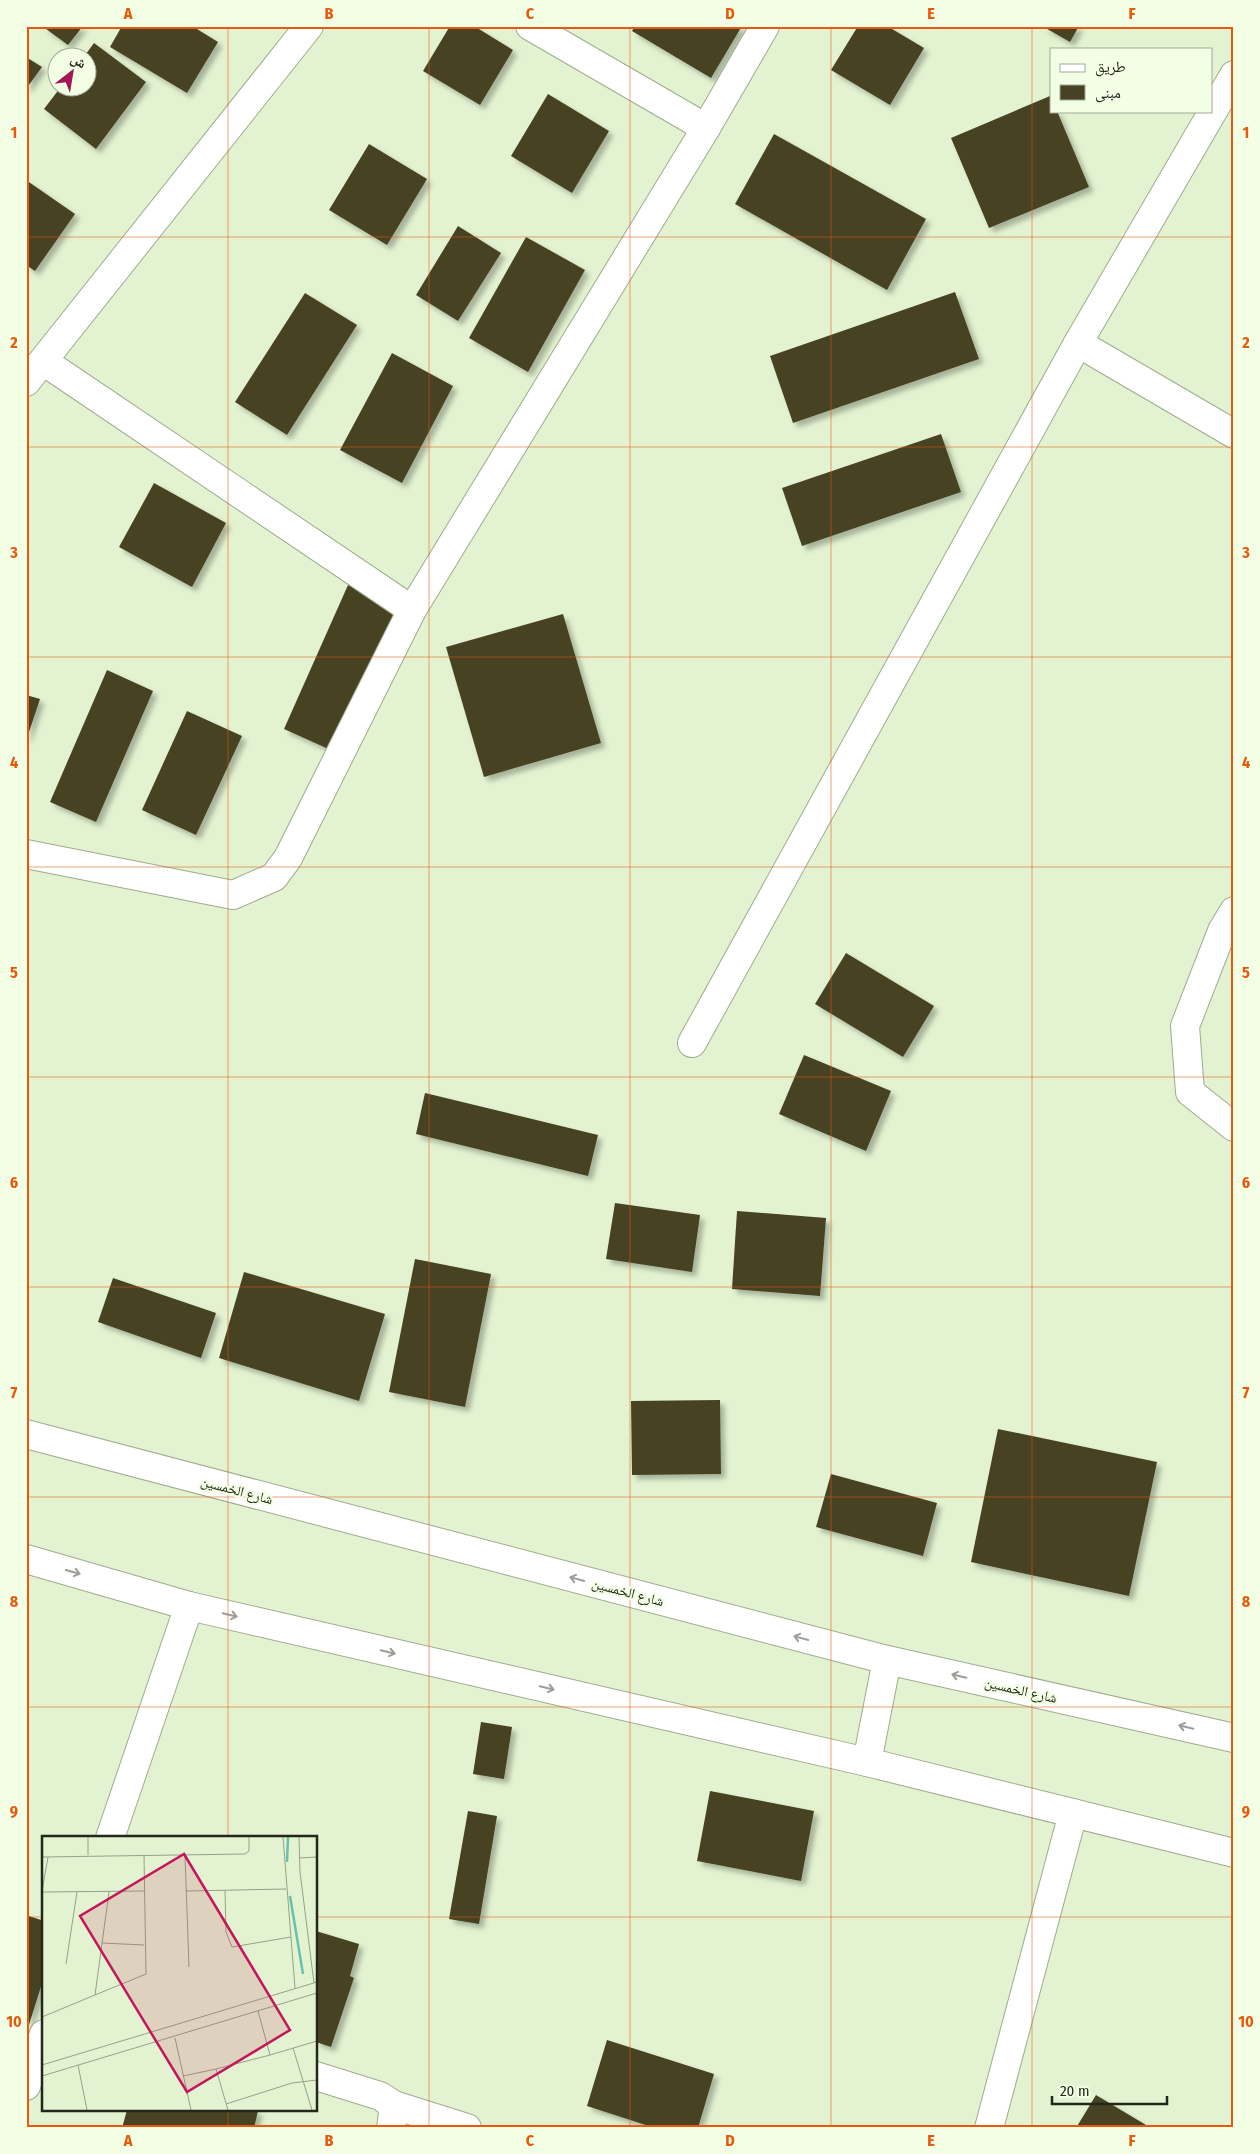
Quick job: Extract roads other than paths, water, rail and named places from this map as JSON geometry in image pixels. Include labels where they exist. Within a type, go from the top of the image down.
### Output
[{"type":"street","points":[[26,382],[309,26]]},
{"type":"street","points":[[530,26],[706,128]]},
{"type":"street","points":[[26,854],[234,895],[274,877],[288,858],[412,610],[706,128],[765,26]]},
{"type":"street","points":[[1212,112],[1234,74]]},
{"type":"street","points":[[692,1043],[1078,343],[1212,112]]},
{"type":"street","points":[[1078,343],[1234,434]]},
{"type":"street","points":[[43,361],[412,610]]},
{"type":"street","points":[[1234,911],[1222,931],[1185,1026],[1190,1092],[1234,1127]]},
{"type":"street","name":"شارع الخمسين","points":[[26,1434],[887,1660],[1234,1738]]},
{"type":"street","points":[[26,1559],[189,1606],[867,1762],[1234,1852]]},
{"type":"street","points":[[111,1836],[189,1606]]},
{"type":"street","points":[[867,1762],[887,1660]]},
{"type":"street","points":[[989,2128],[1073,1813]]},
{"type":"street","points":[[26,2086],[42,2040]]},
{"type":"street","points":[[318,2077],[380,2096],[392,2116],[467,2128]]}]
